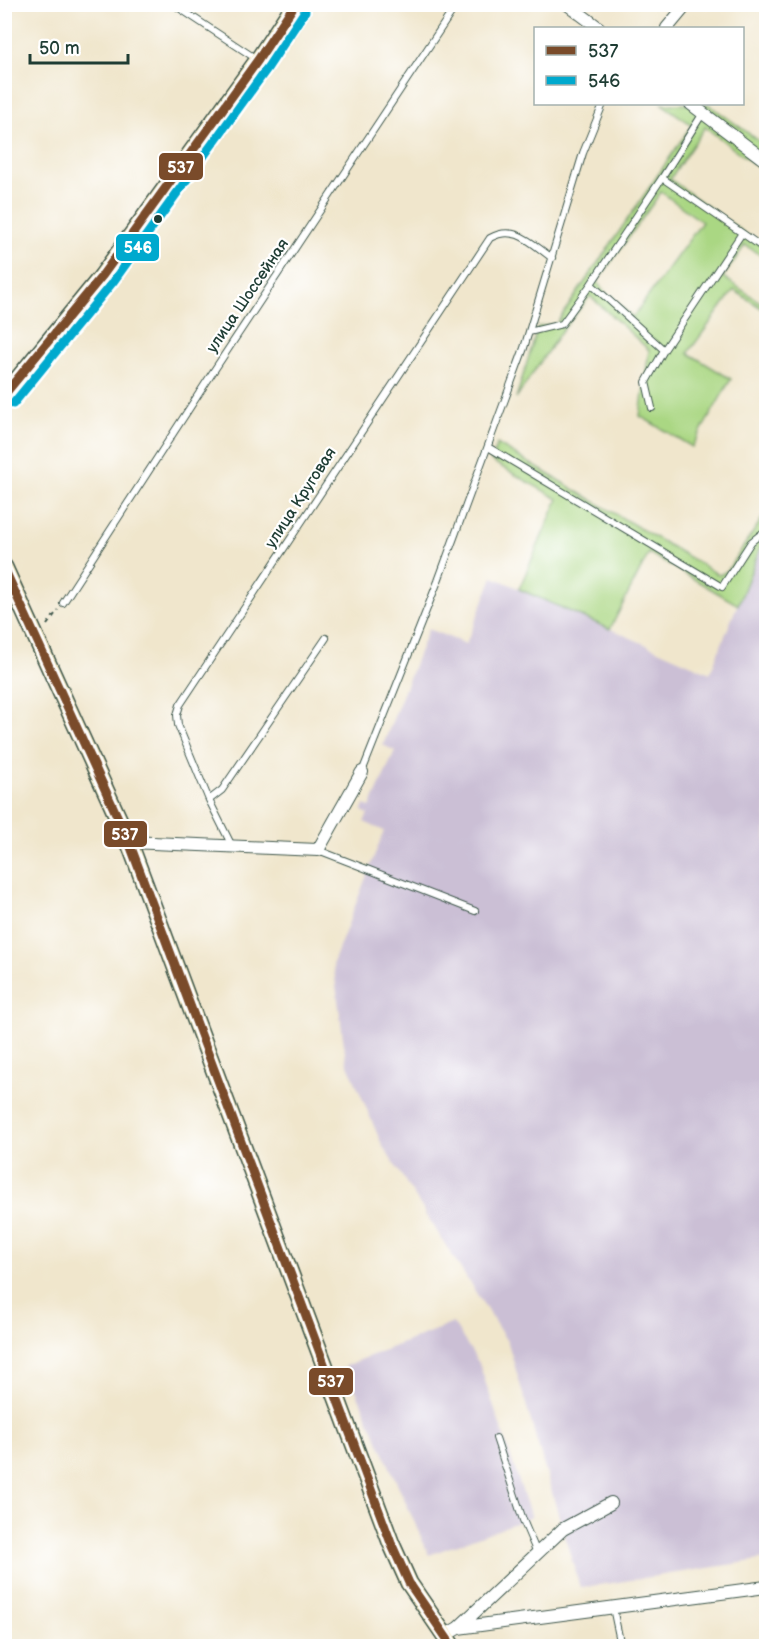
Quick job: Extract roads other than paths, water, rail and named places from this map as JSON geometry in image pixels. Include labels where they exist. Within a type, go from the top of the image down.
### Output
[{"type":"street","points":[[4,396],[102,276],[296,4]]},
{"type":"street","points":[[567,4],[598,27]]},
{"type":"street","points":[[668,27],[687,4]]},
{"type":"street","points":[[692,105],[766,161]]},
{"type":"street","points":[[4,567],[129,842],[391,1543],[409,1582],[451,1637]]},
{"type":"street","points":[[129,842],[318,850],[362,772]]},
{"type":"street","points":[[451,1637],[563,1529],[611,1503]]},
{"type":"street","points":[[451,1637],[614,1608],[766,1587]]},
{"type":"lane","points":[[173,4],[258,60]]},
{"type":"lane","name":"улица Шоссейная","points":[[63,603],[457,4]]},
{"type":"lane","points":[[362,772],[438,581],[488,447],[529,332],[583,153],[603,105]]},
{"type":"lane","points":[[529,332],[562,324],[662,178],[702,113]]},
{"type":"lane","points":[[662,178],[766,250]]},
{"type":"lane","name":"улица Круговая","points":[[232,846],[209,800],[178,725],[177,715],[180,705],[490,237],[506,231],[518,234],[552,258]]},
{"type":"lane","points":[[652,408],[646,382],[664,350],[742,234]]},
{"type":"lane","points":[[591,284],[664,350]]},
{"type":"lane","points":[[488,447],[722,587],[752,542],[766,530]]},
{"type":"lane","points":[[209,800],[222,790],[326,638]]},
{"type":"lane","points":[[318,850],[475,911]]},
{"type":"lane","points":[[496,1438],[523,1520],[537,1554]]},
{"type":"lane","points":[[614,1608],[621,1647]]}]
